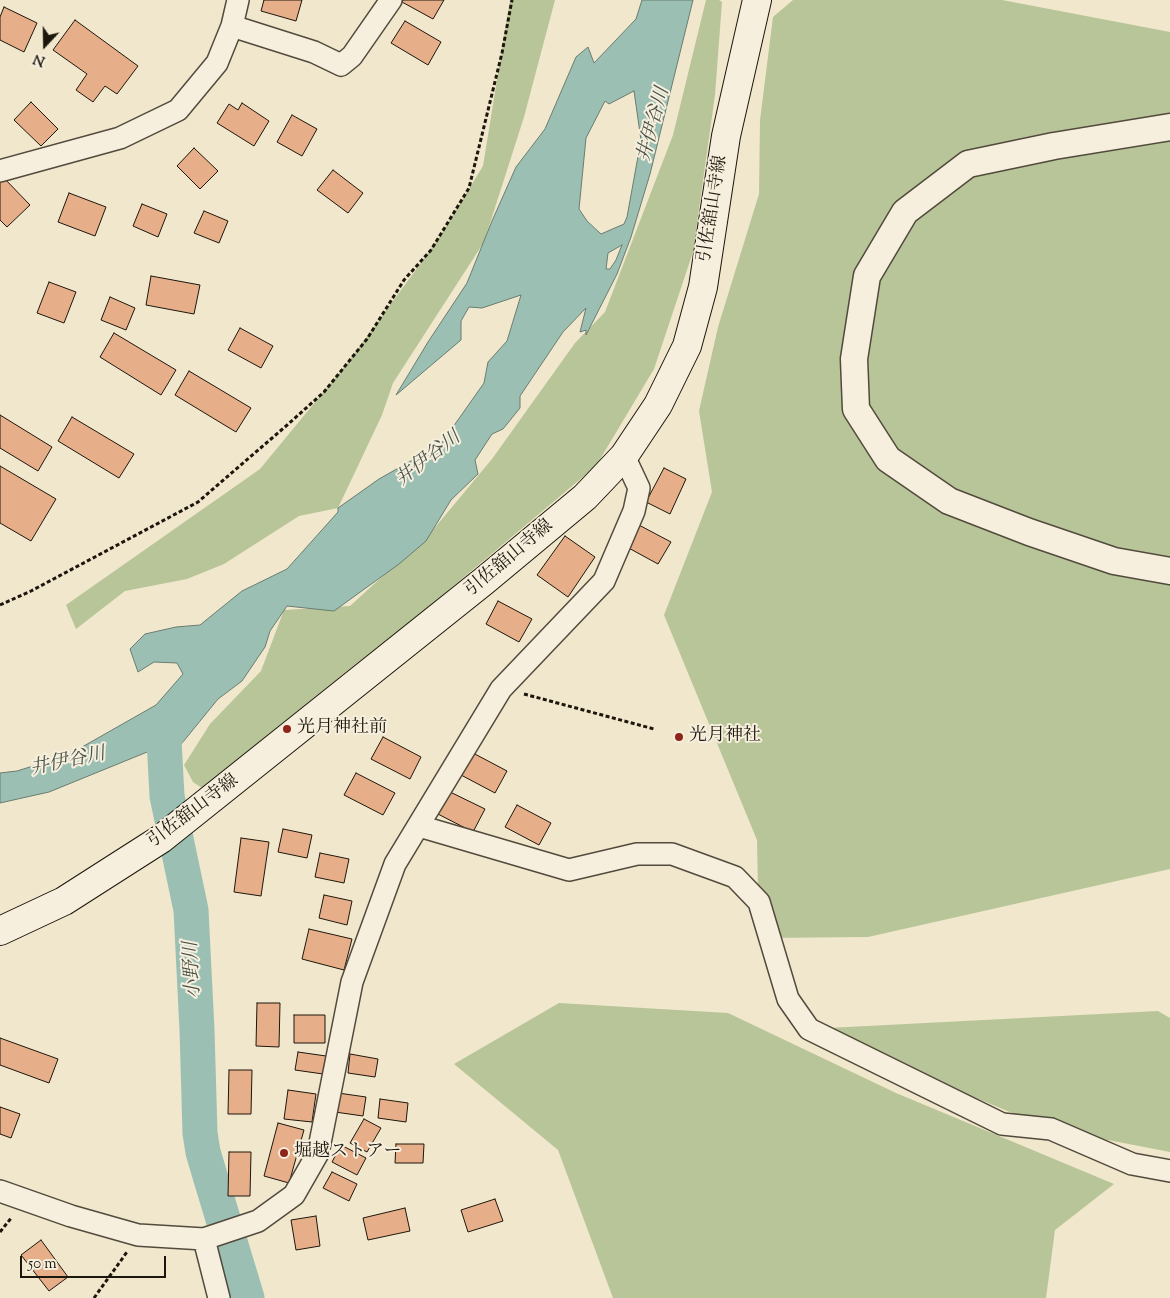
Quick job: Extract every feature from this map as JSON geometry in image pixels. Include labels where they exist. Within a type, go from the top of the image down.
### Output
[{"type":"main road","name":"引佐舘山寺線","points":[[0,931],[64,901],[161,839],[484,581],[585,497],[624,456],[658,404],[687,346],[703,287],[726,136],[757,0]]},
{"type":"street","points":[[0,171],[120,138],[178,110],[217,63],[232,26],[238,0]]},
{"type":"street","points":[[232,26],[314,52],[341,65],[352,56],[391,0]]},
{"type":"street","points":[[1170,127],[1054,146],[968,164],[906,212],[867,276],[854,359],[856,409],[888,459],[949,501],[1029,532],[1114,561],[1170,571]]},
{"type":"street","points":[[0,1192],[71,1216],[138,1235],[204,1239],[258,1221],[294,1196],[318,1153],[352,982],[395,864],[501,689],[604,581],[634,511],[639,488],[624,456]]},
{"type":"street","points":[[419,826],[569,870],[637,854],[672,854],[735,877],[759,902],[788,999],[809,1029],[1002,1124],[1051,1128],[1132,1164],[1170,1170]]},
{"type":"street","points":[[204,1239],[219,1298]]},
{"type":"path","points":[[0,605],[198,502],[324,392],[367,340],[404,280],[431,250],[469,188],[502,53],[512,0]]},
{"type":"path","points":[[501,689],[654,729]]},
{"type":"path","points":[[94,1298],[138,1235]]},
{"type":"green space","points":[[510,0],[555,0],[524,117],[484,242],[393,383],[382,415],[338,508],[299,516],[224,564],[187,579],[125,591],[76,629],[66,605],[260,469],[349,361],[437,241],[483,166]]},
{"type":"green space","points":[[706,0],[719,0],[722,2],[715,95],[693,252],[654,369],[596,466],[419,615],[202,788],[193,782],[184,765],[210,724],[261,671],[284,610],[350,606],[432,531],[492,459],[575,343],[605,312],[673,135]]},
{"type":"green space","points":[[793,0],[1002,0],[1170,32],[1170,869],[868,937],[759,938],[757,840],[664,615],[712,492],[699,411],[718,327],[759,194],[760,120],[773,17]]},
{"type":"green space","points":[[559,1003],[728,1013],[896,1093],[1114,1184],[1055,1230],[1046,1298],[613,1298],[558,1150],[454,1064]]},
{"type":"green space","points":[[1158,1011],[1170,1018],[1170,1152],[1051,1129],[809,1029]]},
{"type":"water","name":"井伊谷川","points":[[642,0],[693,0],[650,174],[631,237],[617,274],[586,335],[586,330],[580,332],[586,308],[563,332],[520,396],[520,408],[503,429],[492,434],[475,460],[478,474],[451,500],[426,541],[399,564],[334,611],[287,606],[270,631],[265,647],[242,681],[218,699],[174,753],[157,748],[49,792],[0,803],[0,773],[17,771],[68,755],[156,705],[183,674],[177,663],[154,662],[138,672],[130,649],[145,634],[176,627],[200,625],[242,591],[287,569],[338,512],[338,508],[379,479],[441,444],[484,383],[488,362],[507,341],[521,295],[482,308],[469,307],[461,321],[461,340],[396,395],[467,283],[516,167],[545,129],[576,57],[588,47],[594,63],[636,19]],"holes":[[[634,91],[641,140],[627,217],[624,224],[601,234],[587,221],[579,209],[586,138],[605,101],[609,104]],[[622,245],[616,260],[610,269],[606,269],[608,253]]]},
{"type":"building","points":[[264,0],[302,0],[296,21],[261,11]]},
{"type":"building","points":[[403,0],[444,0],[433,19],[402,2]]},
{"type":"building","points":[[4,7],[37,23],[24,52],[0,40],[0,17]]},
{"type":"building","points":[[75,20],[138,66],[117,94],[105,86],[93,102],[76,90],[87,74],[53,50]]},
{"type":"building","points":[[405,21],[441,42],[428,65],[391,43]]},
{"type":"building","points":[[31,102],[58,129],[41,146],[14,120]]},
{"type":"building","points":[[242,103],[269,121],[254,146],[217,123],[229,104],[238,110]]},
{"type":"building","points":[[292,115],[317,129],[302,156],[277,142]]},
{"type":"building","points":[[194,148],[218,171],[200,189],[177,166]]},
{"type":"building","points":[[333,170],[363,193],[348,213],[317,190]]},
{"type":"building","points":[[2,176],[30,205],[7,227],[0,220],[0,179]]},
{"type":"building","points":[[69,193],[106,207],[95,236],[58,222]]},
{"type":"building","points":[[142,204],[167,214],[158,237],[133,226]]},
{"type":"building","points":[[204,211],[228,221],[219,243],[194,233]]},
{"type":"building","points":[[151,276],[200,285],[194,314],[146,305]]},
{"type":"building","points":[[49,282],[76,292],[64,323],[37,313]]},
{"type":"building","points":[[110,297],[135,308],[126,330],[101,320]]},
{"type":"building","points":[[240,328],[273,346],[261,368],[228,350]]},
{"type":"building","points":[[114,333],[176,370],[161,395],[100,357]]},
{"type":"building","points":[[189,371],[251,408],[236,432],[175,395]]},
{"type":"building","points":[[0,415],[52,447],[38,471],[0,448]]},
{"type":"building","points":[[72,417],[134,454],[119,478],[58,441]]},
{"type":"building","points":[[0,466],[56,499],[31,541],[0,523]]},
{"type":"building","points":[[664,468],[686,479],[670,514],[646,502]]},
{"type":"building","points":[[637,524],[671,542],[658,564],[625,546]]},
{"type":"building","points":[[565,536],[595,557],[568,597],[537,575]]},
{"type":"building","points":[[498,601],[532,619],[519,642],[486,624]]},
{"type":"building","points":[[383,737],[421,757],[410,779],[371,759]]},
{"type":"building","points":[[473,753],[507,771],[495,793],[461,775]]},
{"type":"building","points":[[356,773],[395,793],[383,815],[344,795]]},
{"type":"building","points":[[446,790],[485,809],[473,832],[434,812]]},
{"type":"building","points":[[517,805],[551,823],[539,845],[505,827]]},
{"type":"building","points":[[283,829],[312,835],[307,858],[278,852]]},
{"type":"building","points":[[241,838],[269,842],[261,896],[234,892]]},
{"type":"building","points":[[320,853],[349,859],[344,883],[315,877]]},
{"type":"building","points":[[324,895],[352,901],[347,925],[319,918]]},
{"type":"building","points":[[309,929],[352,939],[344,970],[302,959]]},
{"type":"building","points":[[257,1003],[280,1003],[279,1047],[256,1046]]},
{"type":"building","points":[[294,1015],[325,1015],[325,1043],[294,1043]]},
{"type":"building","points":[[0,1038],[58,1059],[49,1083],[0,1065]]},
{"type":"building","points":[[298,1052],[326,1056],[323,1074],[295,1070]]},
{"type":"building","points":[[350,1054],[378,1059],[375,1077],[348,1073]]},
{"type":"building","points":[[229,1070],[252,1070],[251,1114],[228,1114]]},
{"type":"building","points":[[288,1090],[316,1094],[312,1122],[284,1119]]},
{"type":"building","points":[[338,1093],[366,1097],[363,1116],[335,1112]]},
{"type":"building","points":[[380,1099],[408,1103],[406,1122],[378,1118]]},
{"type":"building","points":[[0,1107],[20,1114],[11,1138],[0,1134]]},
{"type":"building","points":[[364,1119],[381,1128],[367,1152],[350,1143]]},
{"type":"building","name":"堀越ストアー","points":[[278,1123],[304,1130],[289,1183],[264,1176]]},
{"type":"building","points":[[396,1144],[424,1144],[423,1163],[395,1163]]},
{"type":"building","points":[[341,1145],[366,1158],[357,1175],[332,1162]]},
{"type":"building","points":[[229,1152],[251,1152],[250,1196],[228,1196]]},
{"type":"building","points":[[332,1172],[357,1184],[349,1201],[323,1188]]},
{"type":"building","points":[[495,1199],[503,1221],[468,1232],[461,1210]]},
{"type":"building","points":[[405,1208],[410,1231],[368,1240],[363,1218]]},
{"type":"building","points":[[316,1216],[320,1246],[296,1250],[291,1220]]},
{"type":"building","points":[[41,1240],[68,1277],[49,1291],[21,1255]]},
{"type":"waterway","name":"小野川","points":[[182,708],[164,740],[167,796],[191,910],[200,1133],[203,1152],[247,1298]]},
{"type":"place","name":"光月神社前","points":[[287,729]]},
{"type":"place","name":"光月神社","points":[[679,737]]},
{"type":"place","name":"堀越ストアー","points":[[284,1153]]}]
